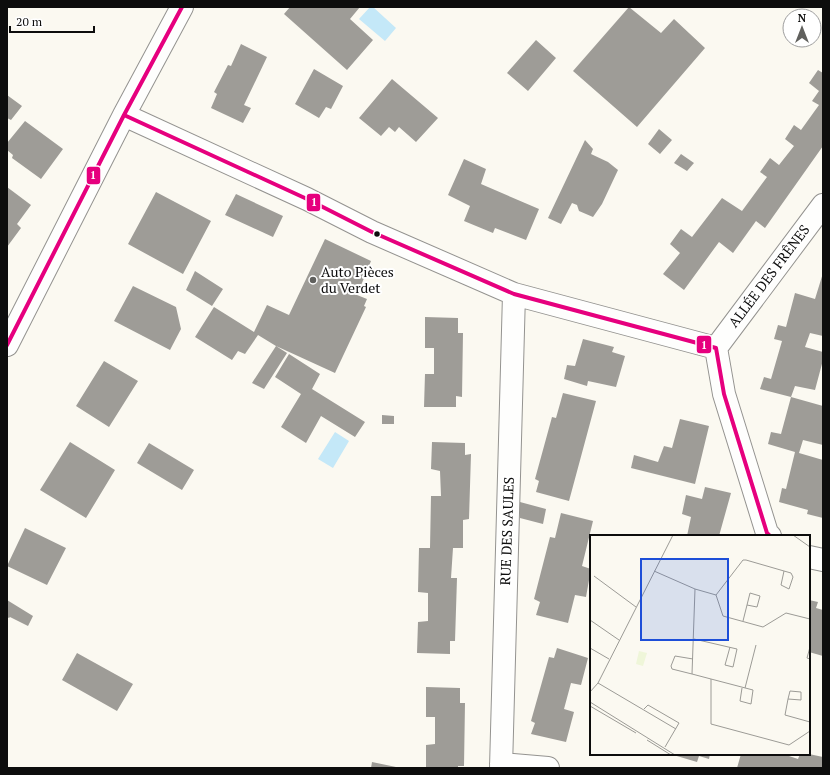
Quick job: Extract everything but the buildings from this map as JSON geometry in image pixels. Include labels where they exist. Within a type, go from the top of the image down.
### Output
[{"type":"street","points":[[7,345],[124,115],[182,7]]},
{"type":"street","points":[[124,115],[307,200],[372,232],[514,294],[716,348],[724,394],[767,533],[769,535]]},
{"type":"street","name":"ALLÉE DES FRÊNES","points":[[716,348],[823,205]]},
{"type":"street","name":"RUE DES SAULES","points":[[501,766],[514,294]]},
{"type":"street","points":[[810,557],[823,560]]},
{"type":"street","points":[[501,766],[548,768]]},
{"type":"water","points":[[370,7],[373,7],[396,28],[385,41],[359,19]]},
{"type":"water","points":[[335,432],[349,441],[333,468],[318,459]]},
{"type":"transit line","name":"1","points":[[7,345],[124,115],[182,7]]},
{"type":"transit line","name":"1","points":[[124,115],[307,199],[372,232],[514,294],[716,348],[724,394],[767,533],[769,535]]},
{"type":"place","name":"Auto Pièces du Verdet","points":[[313,280]]}]
